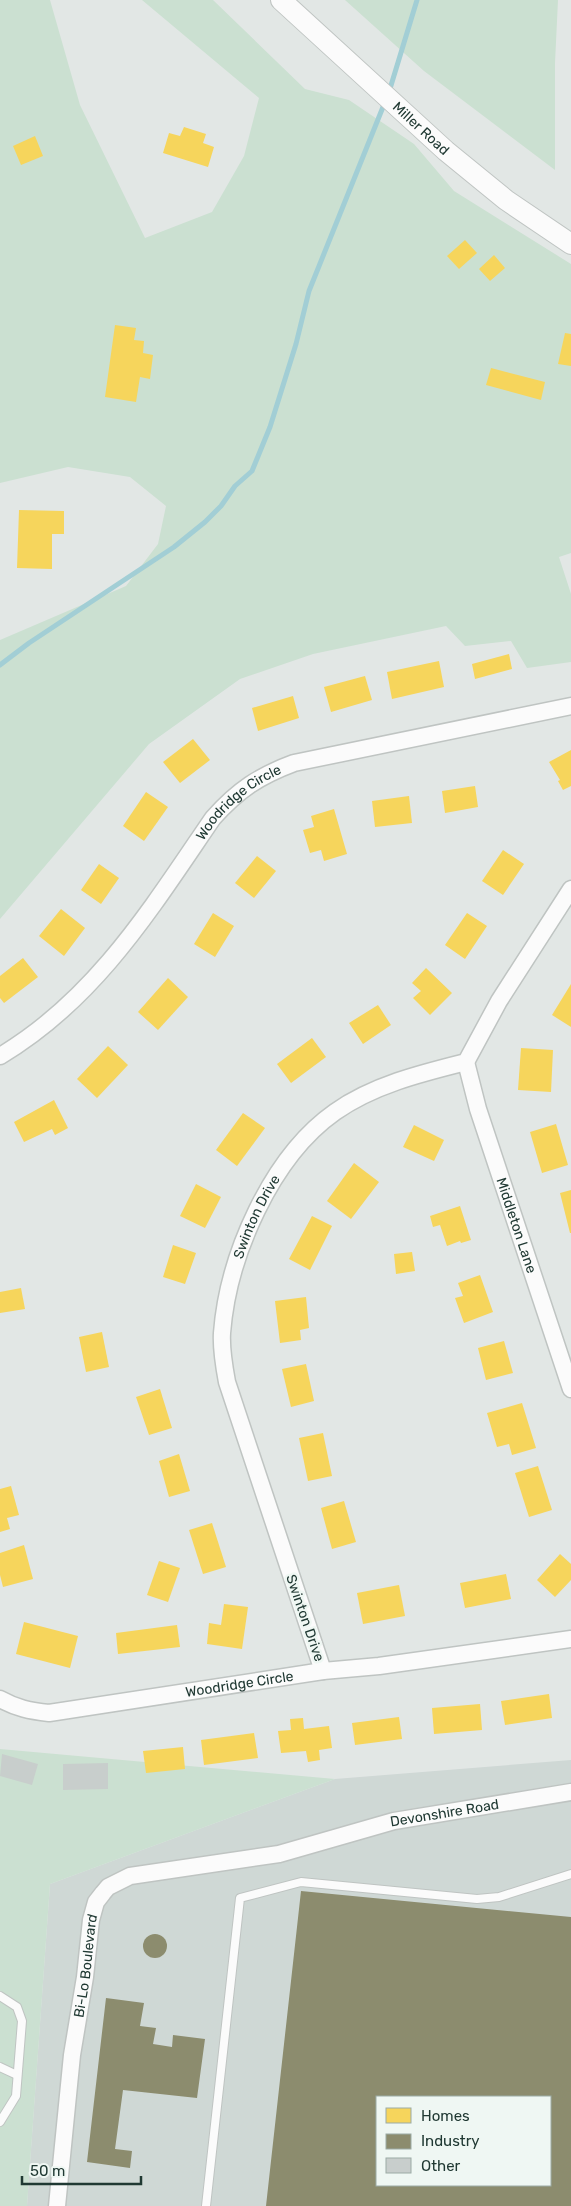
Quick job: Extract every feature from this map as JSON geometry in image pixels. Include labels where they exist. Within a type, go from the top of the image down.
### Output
[{"type":"street","name":"Miller Road","points":[[281,0],[446,151],[506,200],[571,244]]},
{"type":"street","name":"Woodridge Circle","points":[[0,1056],[67,1008],[96,979],[141,924],[213,818],[226,803],[256,780],[294,763],[571,706]]},
{"type":"street","points":[[466,1062],[499,1001],[571,889]]},
{"type":"street","name":"Middleton Lane","points":[[466,1062],[478,1109],[571,1389]]},
{"type":"street","name":"Swinton Drive","points":[[323,1671],[227,1382],[223,1360],[222,1335],[229,1288],[244,1241],[263,1200],[289,1156],[311,1131],[335,1112],[365,1096],[421,1074],[466,1062]]},
{"type":"street","name":"Woodridge Circle","points":[[0,1699],[12,1706],[29,1711],[49,1713],[323,1671],[379,1666],[571,1638]]},
{"type":"street","name":"Devonshire Road","points":[[321,1843],[365,1828],[394,1821],[571,1792]]},
{"type":"street","name":"Bi-Lo Boulevard","points":[[58,2206],[72,2055],[85,1977],[91,1920],[96,1902],[108,1887],[130,1876],[279,1854],[321,1843]]},
{"type":"lane","points":[[206,2206],[240,1898],[301,1882],[477,1899],[499,1897],[571,1874]]},
{"type":"lane","points":[[0,1996],[17,2007],[22,2020],[16,2096],[0,2122]]},
{"type":"lane","points":[[0,2066],[18,2075]]},
{"type":"shaded area","points":[[571,1760],[571,2206],[27,2206],[50,1884],[335,1779]]},
{"type":"green space","points":[[0,0],[50,0],[80,105],[145,238],[212,212],[244,156],[259,98],[142,0],[213,0],[305,89],[349,100],[414,144],[454,191],[571,264],[571,553],[559,557],[571,594],[571,662],[527,668],[511,641],[465,646],[446,626],[313,654],[240,679],[149,744],[0,919],[0,640],[126,586],[158,544],[166,506],[130,477],[68,467],[0,483]]},
{"type":"green space","points":[[345,0],[558,0],[555,63],[555,170],[424,71]]},
{"type":"green space","points":[[0,1749],[335,1779],[50,1884],[27,2206],[0,2206]]},
{"type":"building: Homes","points":[[184,127],[206,134],[203,143],[214,147],[208,167],[163,153],[169,133],[180,136]]},
{"type":"building: Homes","points":[[35,136],[43,156],[21,165],[13,146]]},
{"type":"building: Homes","points":[[465,240],[477,253],[459,269],[447,256]]},
{"type":"building: Homes","points":[[494,255],[505,268],[490,281],[479,269]]},
{"type":"building: Homes","points":[[115,325],[136,328],[134,340],[144,341],[143,353],[153,355],[150,379],[140,377],[136,402],[105,397]]},
{"type":"building: Homes","points":[[565,333],[571,334],[571,366],[558,364]]},
{"type":"building: Homes","points":[[491,368],[545,382],[541,400],[486,385]]},
{"type":"building: Homes","points":[[19,510],[64,511],[64,534],[52,534],[52,569],[17,568]]},
{"type":"building: Homes","points":[[509,654],[512,669],[475,679],[472,664]]},
{"type":"building: Homes","points":[[439,661],[444,687],[392,699],[387,672]]},
{"type":"building: Homes","points":[[365,676],[372,700],[331,712],[324,687]]},
{"type":"building: Homes","points":[[293,696],[299,718],[258,731],[252,708]]},
{"type":"building: Homes","points":[[193,739],[210,760],[180,783],[163,762]]},
{"type":"building: Homes","points":[[571,750],[571,786],[563,790],[558,781],[560,780],[549,762]]},
{"type":"building: Homes","points":[[475,786],[478,807],[445,813],[442,791]]},
{"type":"building: Homes","points":[[146,792],[168,807],[144,841],[123,826]]},
{"type":"building: Homes","points":[[409,796],[412,823],[375,827],[372,801]]},
{"type":"building: Homes","points":[[334,809],[347,854],[324,861],[321,850],[310,853],[303,830],[314,827],[311,816]]},
{"type":"building: Homes","points":[[503,850],[524,864],[503,895],[482,881]]},
{"type":"building: Homes","points":[[257,856],[276,871],[254,898],[235,883]]},
{"type":"building: Homes","points":[[99,864],[119,878],[101,904],[81,890]]},
{"type":"building: Homes","points":[[61,909],[85,928],[64,956],[39,936]]},
{"type":"building: Homes","points":[[213,913],[234,926],[215,957],[194,944]]},
{"type":"building: Homes","points":[[467,913],[487,926],[465,959],[445,945]]},
{"type":"building: Homes","points":[[23,958],[38,977],[4,1003],[0,998],[0,976]]},
{"type":"building: Homes","points":[[426,968],[452,993],[430,1015],[413,998],[421,991],[412,983]]},
{"type":"building: Homes","points":[[168,978],[188,997],[158,1030],[138,1012]]},
{"type":"building: Homes","points":[[571,984],[571,1027],[552,1015]]},
{"type":"building: Homes","points":[[378,1005],[391,1025],[363,1044],[349,1023]]},
{"type":"building: Homes","points":[[312,1038],[326,1057],[291,1083],[277,1064]]},
{"type":"building: Homes","points":[[108,1046],[128,1065],[97,1098],[77,1079]]},
{"type":"building: Homes","points":[[521,1048],[553,1050],[551,1092],[518,1090]]},
{"type":"building: Homes","points":[[54,1100],[68,1128],[55,1135],[52,1129],[24,1142],[14,1122]]},
{"type":"building: Homes","points":[[243,1113],[265,1128],[237,1166],[216,1150]]},
{"type":"building: Homes","points":[[556,1124],[568,1165],[542,1173],[530,1132]]},
{"type":"building: Homes","points":[[414,1125],[444,1140],[434,1161],[403,1147]]},
{"type":"building: Homes","points":[[354,1163],[379,1182],[351,1219],[327,1201]]},
{"type":"building: Homes","points":[[196,1184],[221,1197],[205,1228],[180,1216]]},
{"type":"building: Homes","points":[[571,1190],[571,1233],[570,1233],[560,1193]]},
{"type":"building: Homes","points":[[460,1206],[471,1240],[461,1243],[460,1241],[447,1246],[440,1225],[433,1227],[430,1216]]},
{"type":"building: Homes","points":[[312,1216],[332,1226],[310,1270],[289,1259]]},
{"type":"building: Homes","points":[[173,1245],[196,1253],[185,1284],[163,1277]]},
{"type":"building: Homes","points":[[412,1252],[415,1271],[396,1274],[394,1254]]},
{"type":"building: Homes","points":[[480,1275],[493,1312],[464,1323],[455,1298],[463,1296],[458,1283]]},
{"type":"building: Homes","points":[[21,1288],[25,1309],[0,1313],[0,1292]]},
{"type":"building: Homes","points":[[306,1297],[309,1328],[300,1330],[301,1340],[280,1343],[275,1301]]},
{"type":"building: Homes","points":[[102,1332],[109,1367],[86,1372],[79,1337]]},
{"type":"building: Homes","points":[[504,1341],[513,1373],[486,1380],[478,1348]]},
{"type":"building: Homes","points":[[306,1364],[314,1401],[291,1407],[282,1369]]},
{"type":"building: Homes","points":[[160,1389],[172,1428],[149,1435],[136,1397]]},
{"type":"building: Homes","points":[[522,1403],[536,1448],[512,1455],[509,1444],[497,1447],[487,1413]]},
{"type":"building: Homes","points":[[323,1433],[332,1476],[308,1481],[299,1438]]},
{"type":"building: Homes","points":[[179,1454],[190,1491],[169,1497],[159,1461]]},
{"type":"building: Homes","points":[[538,1466],[552,1510],[529,1517],[515,1473]]},
{"type":"building: Homes","points":[[11,1486],[19,1515],[7,1518],[10,1529],[0,1532],[0,1489]]},
{"type":"building: Homes","points":[[344,1501],[356,1542],[332,1549],[321,1508]]},
{"type":"building: Homes","points":[[212,1523],[226,1567],[203,1574],[189,1530]]},
{"type":"building: Homes","points":[[24,1545],[33,1579],[3,1587],[0,1575],[0,1553]]},
{"type":"building: Homes","points":[[560,1554],[571,1564],[571,1580],[555,1597],[537,1580]]},
{"type":"building: Homes","points":[[159,1561],[180,1568],[168,1602],[147,1595]]},
{"type":"building: Homes","points":[[506,1574],[511,1599],[465,1608],[460,1583]]},
{"type":"building: Homes","points":[[399,1585],[405,1616],[363,1624],[357,1593]]},
{"type":"building: Homes","points":[[224,1604],[248,1607],[242,1649],[207,1644],[209,1623],[221,1625]]},
{"type":"building: Homes","points":[[24,1622],[78,1636],[70,1668],[16,1654]]},
{"type":"building: Homes","points":[[177,1625],[180,1647],[118,1654],[116,1633]]},
{"type":"building: Homes","points":[[549,1694],[552,1718],[505,1725],[501,1701]]},
{"type":"building: Homes","points":[[480,1704],[482,1730],[434,1734],[432,1708]]},
{"type":"building: Homes","points":[[399,1717],[402,1739],[355,1745],[352,1723]]},
{"type":"building: Homes","points":[[303,1718],[304,1729],[329,1726],[332,1748],[319,1750],[320,1760],[308,1762],[306,1751],[281,1753],[278,1731],[291,1730],[290,1719]]},
{"type":"building: Homes","points":[[254,1733],[258,1758],[204,1765],[201,1740]]},
{"type":"building: Homes","points":[[183,1747],[185,1769],[146,1773],[143,1751]]},
{"type":"building: Industry","points":[[301,1891],[571,1917],[571,2206],[266,2206]]},
{"type":"building: Industry","points":[[155,1934],[160,1935],[166,1941],[166,1951],[160,1957],[155,1958],[150,1957],[144,1951],[143,1946],[144,1941],[150,1935]]},
{"type":"building: Industry","points":[[106,1998],[144,2003],[140,2026],[156,2028],[153,2044],[172,2047],[173,2035],[205,2039],[197,2098],[123,2090],[115,2149],[132,2151],[130,2168],[87,2162]]},
{"type":"building: Other","points":[[2,1754],[38,1764],[32,1785],[0,1776]]},
{"type":"building: Other","points":[[108,1763],[108,1789],[63,1790],[63,1764]]},
{"type":"waterway","points":[[389,92],[417,0]]},
{"type":"waterway","points":[[0,665],[29,643],[174,547],[205,522],[221,506],[235,486],[252,471],[270,427],[296,344],[309,291],[385,102]]}]
